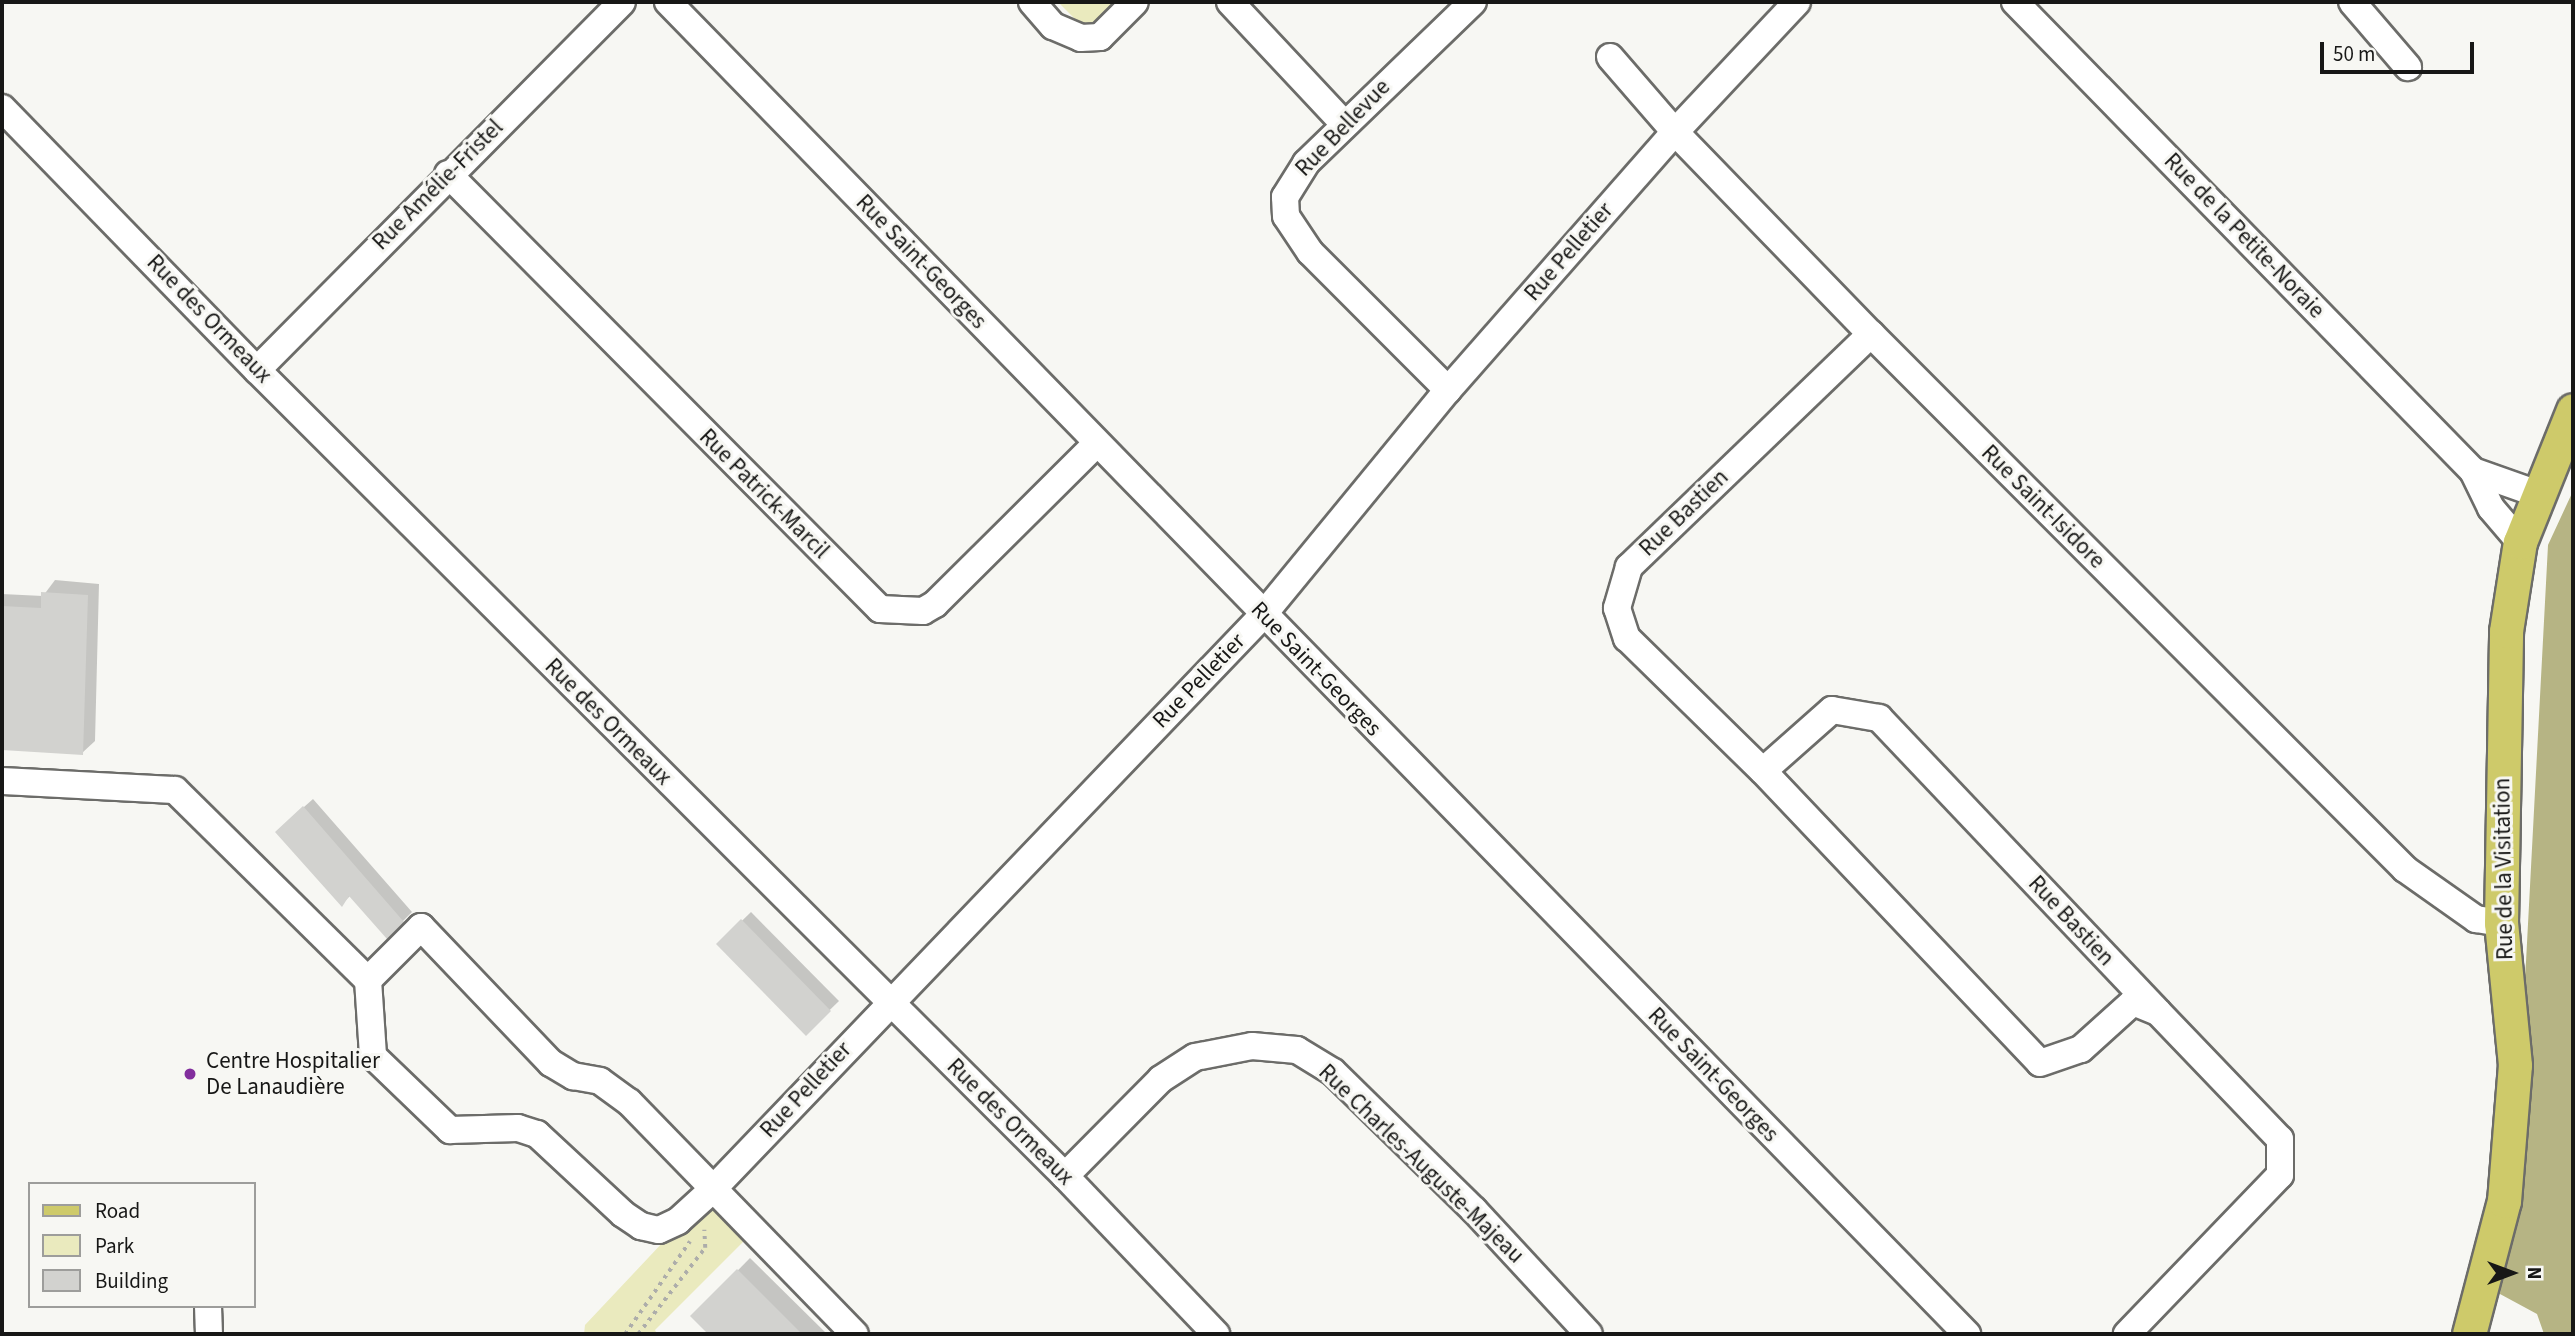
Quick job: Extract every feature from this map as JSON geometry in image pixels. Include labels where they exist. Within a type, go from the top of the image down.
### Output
[{"type":"main road","name":"Rue de la Visitation","points":[[2469,1334],[2504,1201],[2515,1065],[2501,923],[2502,683],[2520,542],[2573,410]]},
{"type":"street","name":"Rue Amélie-Fristel","points":[[257,370],[448,174],[622,2]]},
{"type":"street","name":"Rue Saint-Georges","points":[[668,2],[1967,1334]]},
{"type":"street","points":[[1032,2],[1053,26],[1082,38],[1100,37],[1135,2]]},
{"type":"street","points":[[1230,2],[1344,124]]},
{"type":"street","name":"Rue Bellevue","points":[[1448,390],[1310,252],[1286,216],[1291,182],[1344,124],[1473,2]]},
{"type":"street","name":"Rue Pelletier","points":[[368,980],[373,1056],[450,1130],[518,1128],[537,1133],[641,1226],[659,1230],[678,1221],[713,1189],[888,1003],[1263,615],[1448,390],[1675,132],[1797,2]]},
{"type":"street","name":"Rue de la Petite-Noraie","points":[[2015,2],[2473,471],[2491,508],[2520,542]]},
{"type":"street","points":[[2351,2],[2408,67]]},
{"type":"street","name":"Rue Saint-Isidore","points":[[1610,57],[1675,132],[1871,334],[2405,869],[2476,919],[2501,923]]},
{"type":"street","name":"Rue des Ormeaux","points":[[2,108],[257,370],[888,1003],[1065,1176],[1216,1334]]},
{"type":"street","name":"Rue Patrick-Marcil","points":[[448,174],[880,609],[923,611],[935,604],[1097,443]]},
{"type":"street","name":"Rue Bastien","points":[[1871,334],[1629,567],[1617,608],[1627,638],[1763,771],[2040,1063],[2081,1049],[2133,1002],[2158,1012]]},
{"type":"street","name":"Rue de la Petite-Noraie","points":[[2473,471],[2538,494]]},
{"type":"street","name":"Rue Bastien","points":[[1763,771],[1832,710],[1879,718],[2280,1139],[2280,1175],[2127,1334]]},
{"type":"street","points":[[2,781],[175,790],[368,980],[421,927],[551,1063],[573,1076],[616,1090],[855,1334]]},
{"type":"street","name":"Rue Charles-Auguste-Majeau","points":[[1065,1176],[1161,1079],[1195,1057],[1252,1046],[1297,1050],[1332,1072],[1474,1210],[1588,1334]]},
{"type":"street","points":[[208,1308],[209,1334]]},
{"type":"path","points":[[625,1334],[675,1266],[703,1218],[705,1248],[638,1334]]},
{"type":"green space","points":[[1058,2],[1124,2],[1091,35]]},
{"type":"green space","points":[[713,1189],[754,1231],[655,1330],[657,1334],[584,1334],[585,1325]]},
{"type":"shaded area","points":[[2573,491],[2573,1334],[2544,1334],[2537,1314],[2500,1294],[2526,962],[2548,545]]},
{"type":"building","points":[[41,592],[88,595],[83,755],[2,750],[2,606],[41,608]]},
{"type":"building","points":[[303,806],[404,922],[387,939],[349,896],[342,907],[275,832]]},
{"type":"building","points":[[741,919],[831,1011],[806,1036],[716,944]]},
{"type":"building","points":[[737,1269],[802,1334],[708,1334],[690,1316]]},
{"type":"place","name":"Centre Hospitalier De Lanaudière","points":[[190,1074]]}]
